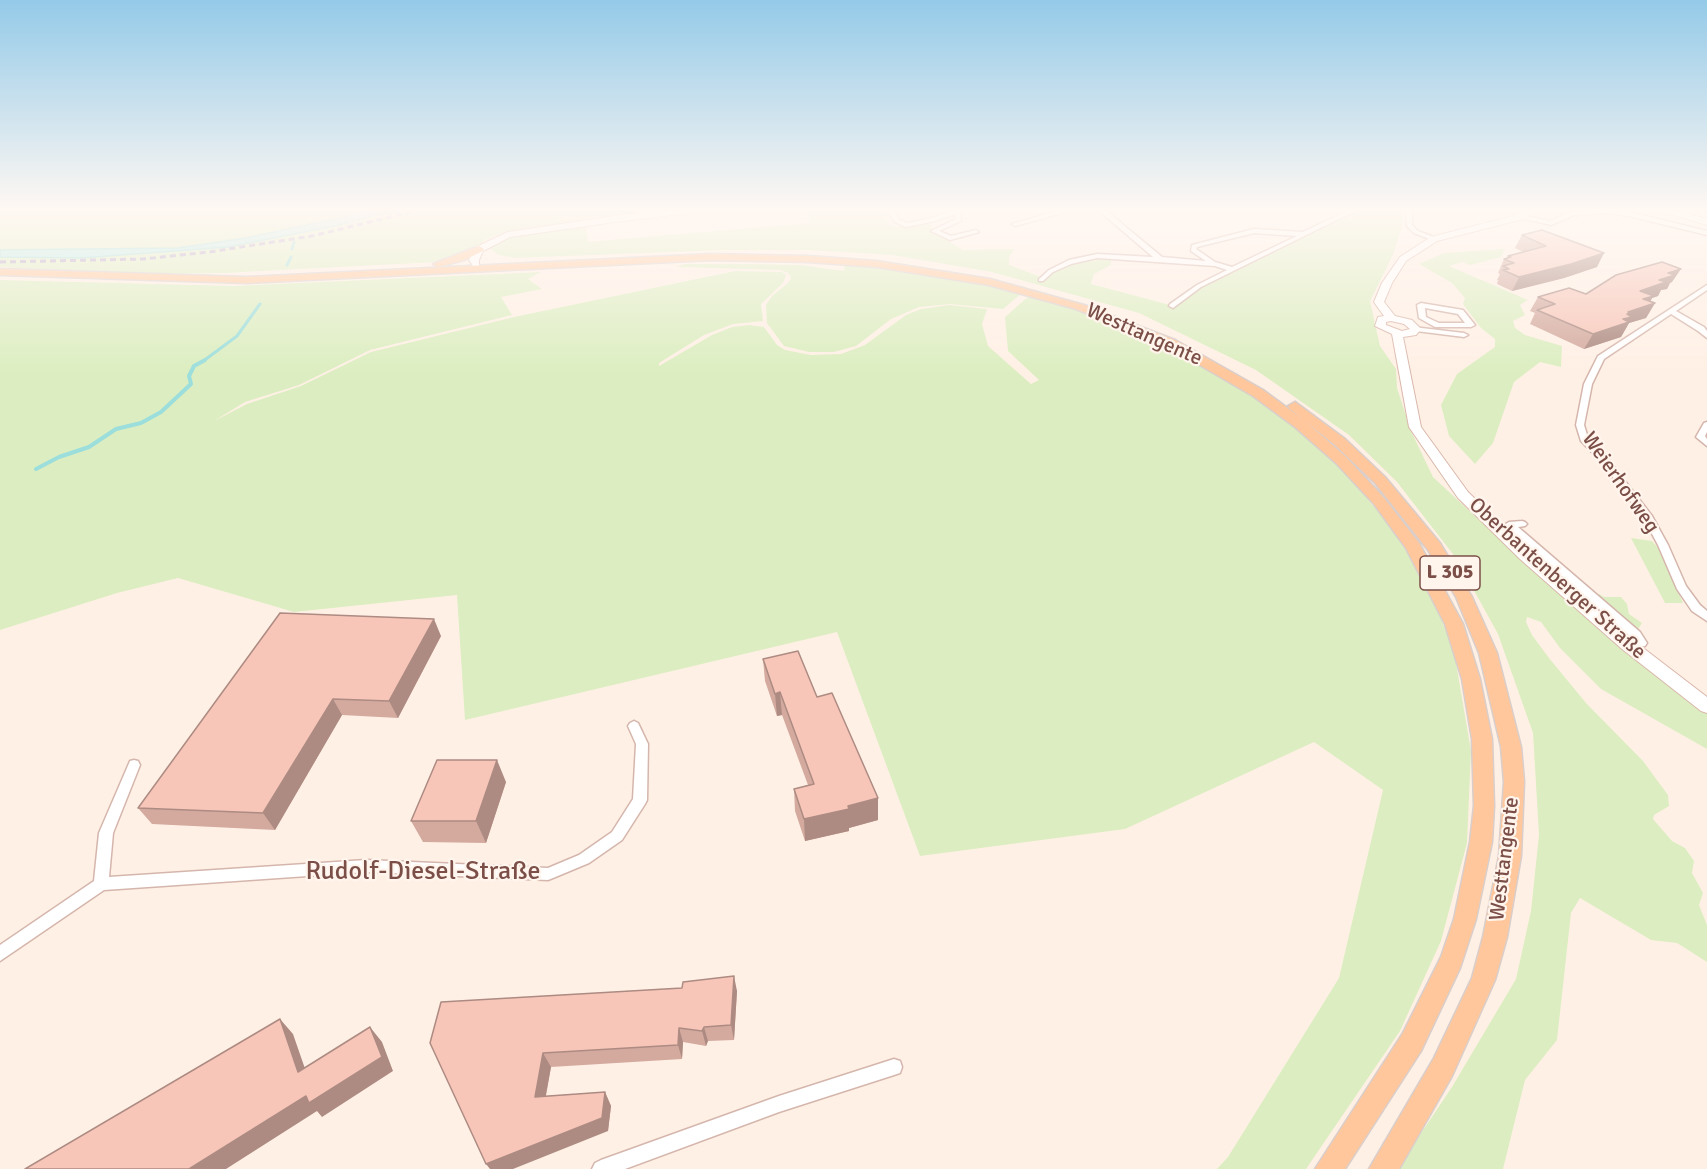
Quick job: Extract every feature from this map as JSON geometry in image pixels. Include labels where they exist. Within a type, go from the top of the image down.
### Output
[{"type":"main road","points":[[409,269],[439,264]]},
{"type":"main road","points":[[454,270],[476,264],[489,268]]},
{"type":"main road","name":"Westtangente","points":[[137,278],[267,276],[485,264]]},
{"type":"main road","name":"Westtangente","points":[[137,278],[256,279],[572,264]]},
{"type":"main road","name":"Westtangente","points":[[856,264],[900,267],[1012,287],[1072,304],[1126,324],[1215,367],[1293,419],[1360,480],[1413,547],[1454,624],[1478,708],[1484,770],[1484,806],[1475,880],[1452,960],[1406,1051],[1329,1169]]},
{"type":"main road","name":"Westtangente","points":[[915,264],[1033,286],[1124,315],[1227,364],[1277,394],[1320,425],[1380,480],[1434,547],[1477,624],[1498,683],[1505,714],[1514,782],[1514,818],[1504,896],[1483,980],[1443,1067],[1383,1169]]},
{"type":"main road","points":[[1391,318],[1379,302],[1387,283],[1400,264]]},
{"type":"main road","points":[[0,272],[137,278]]},
{"type":"main road","points":[[1391,318],[1408,322],[1416,329],[1412,333],[1397,333],[1384,328],[1379,323],[1382,319],[1391,318]]},
{"type":"main road","name":"Oberbantenberger Straße","points":[[1397,333],[1415,427],[1463,495],[1495,528],[1628,645],[1707,706]]},
{"type":"street","points":[[1041,280],[1051,271],[1066,264]]},
{"type":"street","points":[[1211,264],[1232,269]]},
{"type":"street","points":[[1173,306],[1199,286],[1243,264]]},
{"type":"street","name":"Weierhofweg","points":[[1704,290],[1601,358],[1588,384],[1580,425],[1584,439],[1605,461],[1647,516],[1664,546],[1681,587],[1696,608],[1707,617]]},
{"type":"street","points":[[1421,304],[1460,312],[1472,325],[1466,327],[1438,325],[1424,318],[1421,304]]},
{"type":"street","points":[[1670,311],[1704,329],[1707,336]]},
{"type":"street","points":[[1416,329],[1464,335]]},
{"type":"street","points":[[1707,425],[1700,437],[1707,443]]},
{"type":"street","points":[[1522,524],[1509,525],[1641,643],[1628,645]]},
{"type":"street","name":"Rudolf-Diesel-Straße","points":[[101,884],[366,866],[548,874],[584,859],[617,836],[640,800],[642,744],[634,726]]},
{"type":"street","points":[[0,954],[101,884],[106,833],[134,765]]},
{"type":"street","points":[[601,1169],[779,1104],[894,1067]]},
{"type":"green space","points":[[0,264],[407,264],[224,273],[130,274],[0,267]]},
{"type":"green space","points":[[684,264],[800,265],[844,271],[845,264],[908,270],[1022,293],[1003,309],[950,304],[919,307],[891,319],[856,346],[834,352],[809,352],[784,346],[767,323],[766,305],[772,296],[788,283],[791,278],[788,273],[780,270],[676,267]]},
{"type":"green space","points":[[942,264],[1009,264],[1044,278],[1066,264],[1111,264],[1094,274],[1091,284],[1174,306],[1202,285],[1246,264],[1389,264],[1370,301],[1380,346],[1396,369],[1397,388],[1411,431],[1433,477],[1507,546],[1707,711],[1707,749],[1601,689],[1560,648],[1541,622],[1527,617],[1526,622],[1532,635],[1549,658],[1586,703],[1643,761],[1668,795],[1669,806],[1654,815],[1653,819],[1672,841],[1685,848],[1694,861],[1692,873],[1703,893],[1699,905],[1707,925],[1707,962],[1677,943],[1651,940],[1580,898],[1571,913],[1557,1040],[1525,1080],[1503,1169],[1397,1169],[1452,1087],[1516,979],[1531,911],[1539,835],[1533,733],[1498,634],[1456,558],[1397,482],[1349,435],[1256,370],[1139,313],[992,272]]},
{"type":"green space","points":[[1419,264],[1457,264],[1449,266],[1528,300],[1520,305],[1525,315],[1513,321],[1515,328],[1525,335],[1562,346],[1561,367],[1540,362],[1514,382],[1493,443],[1475,464],[1449,436],[1441,405],[1457,374],[1495,347],[1495,339],[1481,328],[1463,304],[1465,298],[1452,283]]},
{"type":"green space","points":[[735,271],[782,272],[786,275],[783,283],[761,304],[763,321],[733,324],[704,335],[659,363],[659,366],[712,335],[732,327],[749,325],[764,327],[777,345],[785,350],[811,355],[841,354],[865,345],[906,315],[921,309],[949,305],[987,309],[982,324],[988,346],[1031,384],[1039,380],[1008,351],[1005,317],[1030,295],[1102,317],[1150,337],[1207,366],[1270,407],[1303,433],[1346,473],[1390,526],[1426,582],[1454,651],[1471,751],[1467,843],[1441,941],[1400,1031],[1306,1169],[1217,1169],[1228,1157],[1339,978],[1383,790],[1314,742],[1125,829],[920,856],[837,632],[465,720],[457,595],[294,612],[178,578],[117,593],[0,630],[0,280],[234,286],[541,272],[528,279],[542,289],[501,297],[512,315],[370,350],[299,385],[245,402],[214,421],[247,404],[301,386],[371,352],[514,317]]},
{"type":"green space","points":[[1631,538],[1652,541],[1661,551],[1683,603],[1665,603]]},
{"type":"green space","points":[[1599,594],[1604,597],[1621,597],[1627,604],[1629,614],[1642,623],[1637,631],[1592,596]]},
{"type":"building","points":[[1512,264],[1572,264],[1519,277],[1503,270],[1509,269],[1503,266]]},
{"type":"building","points":[[1657,264],[1666,264],[1681,269],[1668,273],[1675,275],[1659,280],[1666,282],[1640,291],[1654,296],[1643,299],[1655,303],[1628,312],[1631,313],[1627,314],[1632,317],[1623,319],[1629,322],[1593,334],[1537,310],[1555,304],[1538,297],[1569,288],[1586,294],[1616,275]]},
{"type":"building","points":[[280,613],[434,619],[389,701],[333,699],[263,813],[138,808]]},
{"type":"building","points":[[798,651],[817,697],[832,693],[878,798],[848,806],[849,809],[804,819],[794,789],[814,784],[780,692],[775,694],[763,659]]},
{"type":"building","points":[[437,760],[497,760],[476,821],[411,821]]},
{"type":"building","points":[[734,976],[731,1025],[704,1027],[702,1031],[679,1028],[678,1045],[543,1053],[535,1097],[605,1092],[602,1118],[486,1164],[430,1043],[441,1002],[682,988],[683,982]]},
{"type":"building","points":[[280,1019],[298,1072],[370,1027],[382,1057],[309,1103],[306,1096],[189,1169],[25,1169]]},
{"type":"waterway","points":[[204,361],[237,336],[260,304]]},
{"type":"waterway","points":[[36,469],[59,457],[89,447],[116,429],[141,423],[161,412],[191,384],[189,376],[194,366],[204,361]]}]
